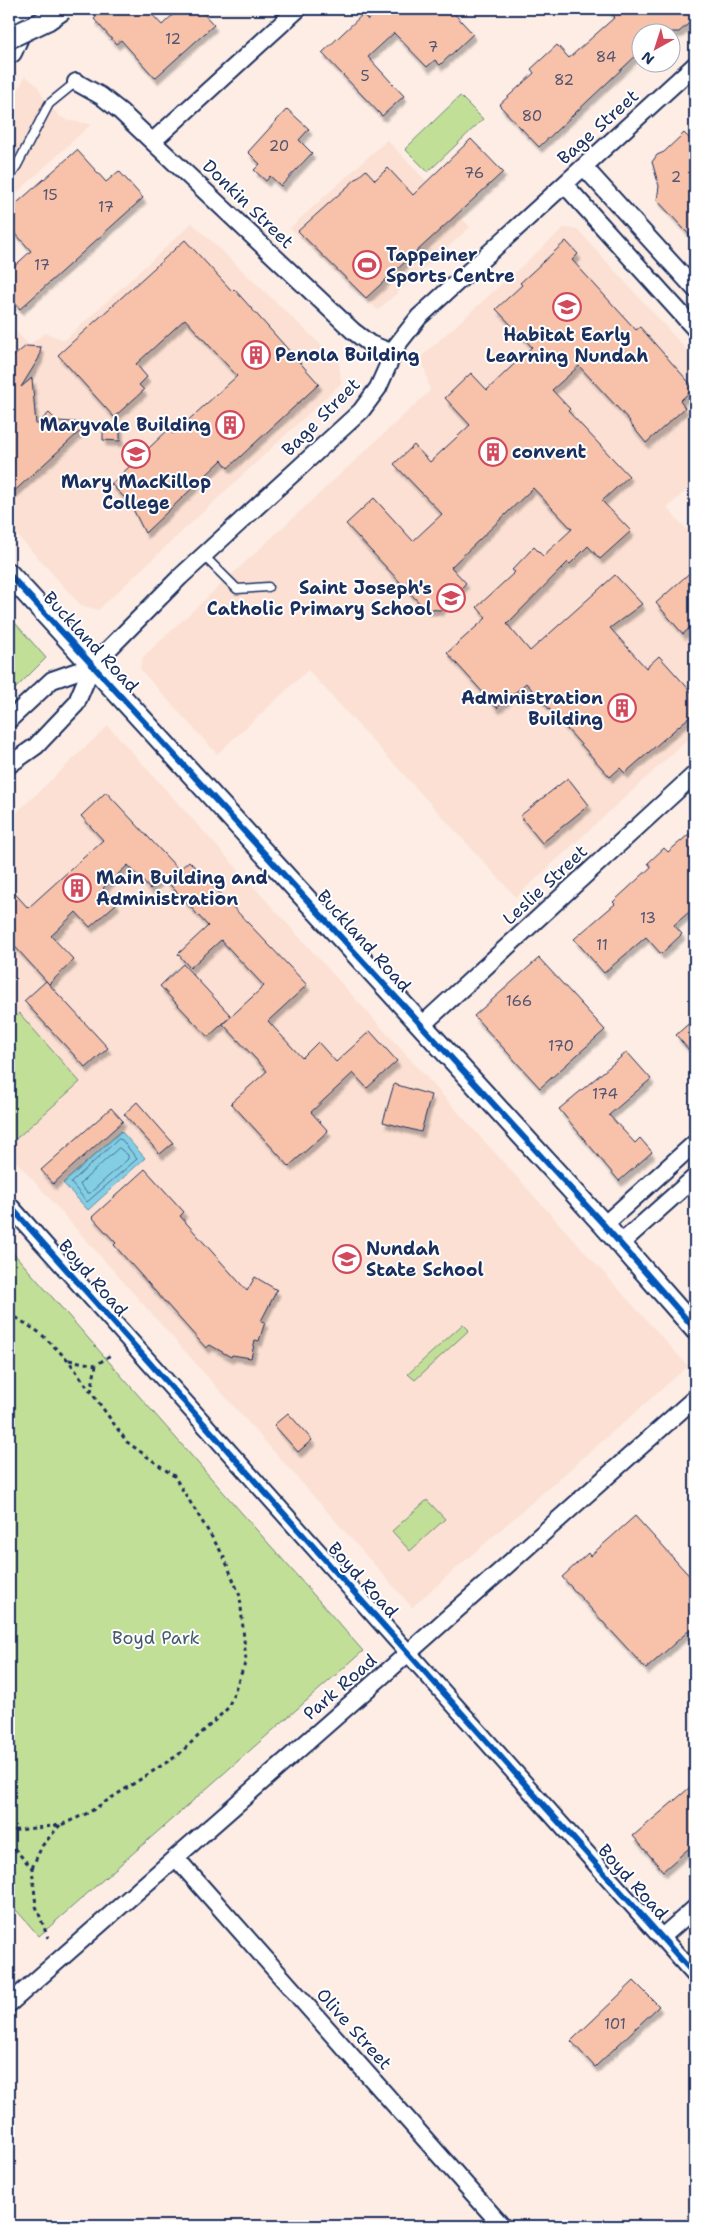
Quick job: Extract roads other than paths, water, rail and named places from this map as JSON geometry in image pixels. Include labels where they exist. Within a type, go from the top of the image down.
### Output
[{"type":"highway","points":[[9,50],[27,9]]},
{"type":"street","points":[[9,38],[47,20],[63,9]]},
{"type":"street","points":[[153,141],[298,9]]},
{"type":"street","name":"Bage Street","points":[[9,765],[36,746],[76,704],[92,666],[204,556],[362,411],[378,388],[403,335],[419,317],[695,65]]},
{"type":"street","name":"Donkin Street","points":[[76,82],[108,101],[153,141],[353,330],[370,344],[393,353]]},
{"type":"street","points":[[584,168],[695,289]]},
{"type":"street","points":[[565,185],[695,329]]},
{"type":"street","name":"Buckland Road","points":[[9,574],[604,1225],[695,1329]]},
{"type":"street","name":"Bage Street","points":[[9,720],[52,680],[92,666]]},
{"type":"street","name":"Leslie Street","points":[[421,1026],[695,774]]},
{"type":"street","points":[[604,1225],[695,1143]]},
{"type":"street","points":[[620,1244],[695,1177]]},
{"type":"street","name":"Boyd Road","points":[[9,1205],[695,1975]]},
{"type":"street","name":"Park Road","points":[[9,2004],[695,1398]]},
{"type":"street","name":"Olive Street","points":[[176,1858],[502,2226]]},
{"type":"street","points":[[662,1937],[695,1908]]},
{"type":"lane","points":[[9,175],[14,171],[49,104],[76,82]]},
{"type":"lane","points":[[204,556],[237,589],[268,587]]},
{"type":"water","points":[[121,1131],[145,1158],[88,1210],[63,1183]]},
{"type":"place","name":"Tappeiner Sports Centre","points":[[367,265]]},
{"type":"place","name":"Habitat Early Learning Nundah","points":[[567,307]]},
{"type":"place","name":"Penola Building","points":[[256,355]]},
{"type":"place","name":"Maryvale Building","points":[[230,425]]},
{"type":"place","name":"convent","points":[[493,452]]},
{"type":"place","name":"Mary MacKillop College","points":[[136,454]]},
{"type":"place","name":"Saint Joseph's Catholic Primary School","points":[[451,598]]},
{"type":"place","name":"Administration Building","points":[[622,708]]},
{"type":"place","name":"Main Building and Administration","points":[[77,888]]},
{"type":"place","name":"Nundah State School","points":[[347,1259]]},
{"type":"park label","name":"Boyd Park","points":[[156,1638]]}]
